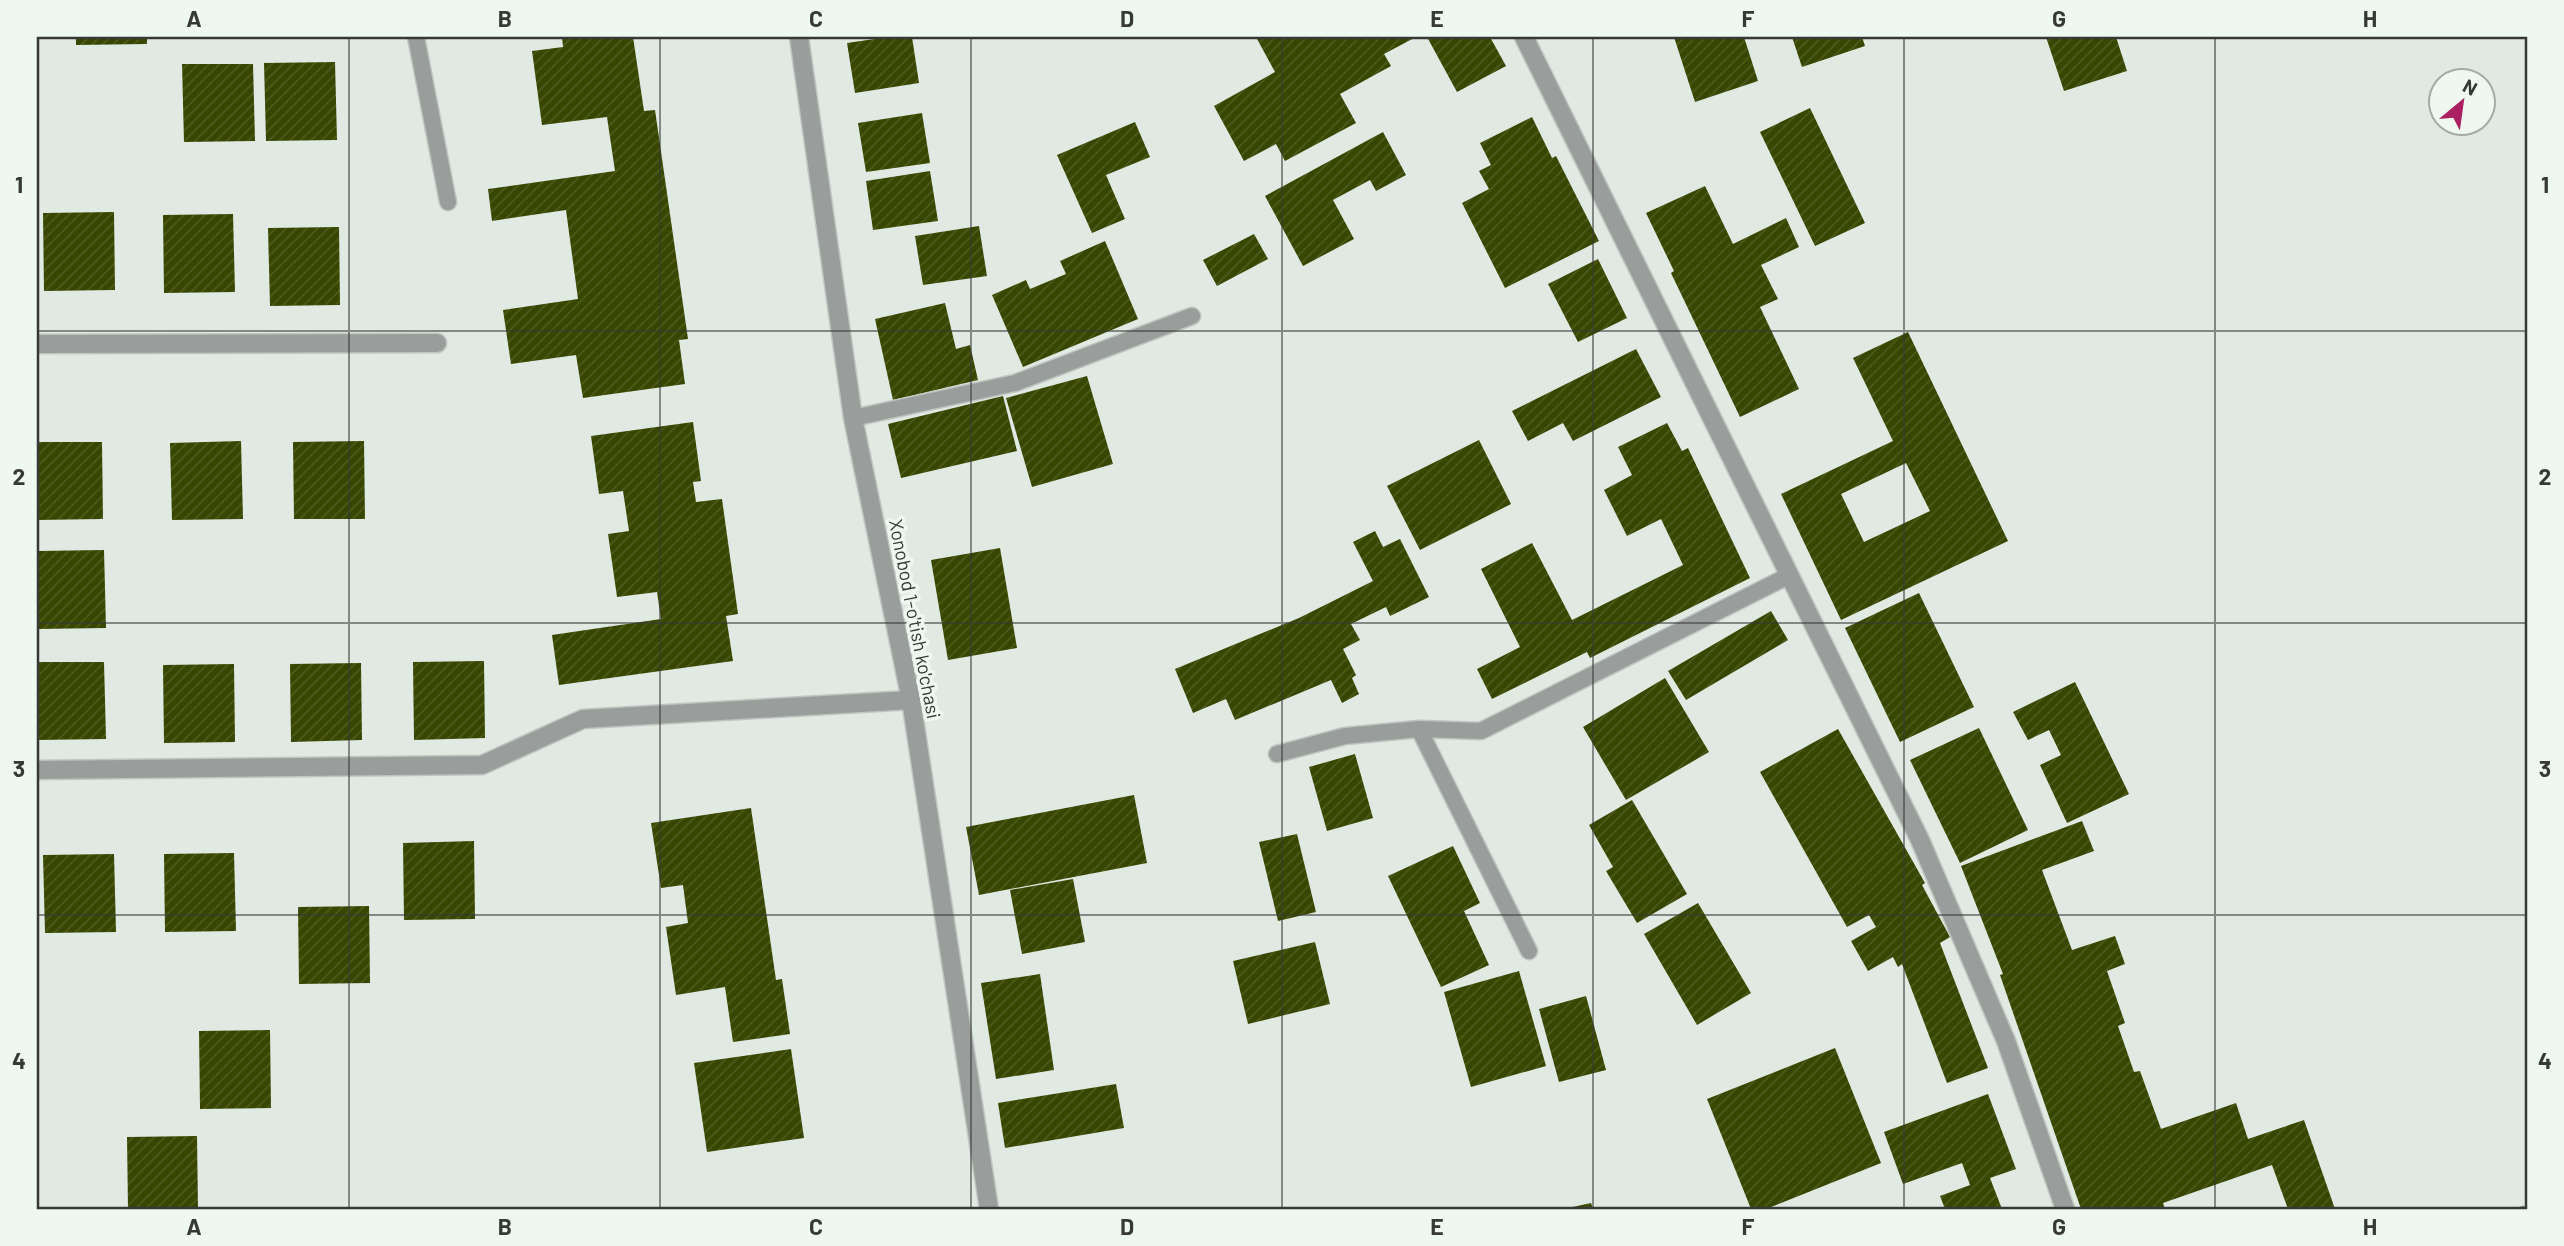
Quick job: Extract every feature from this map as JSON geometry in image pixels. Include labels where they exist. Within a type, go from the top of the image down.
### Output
[{"type":"street","name":"Xonobod 1-o'tish ko'chasi","points":[[799,37],[853,418],[911,700],[989,1209]]},
{"type":"street","points":[[1524,37],[1920,840],[2006,1041],[2065,1209]]},
{"type":"street","points":[[37,344],[436,344]]},
{"type":"street","points":[[37,770],[482,765],[583,719],[911,700]]},
{"type":"lane","points":[[416,37],[447,202]]},
{"type":"lane","points":[[853,418],[1015,383],[1192,316]]},
{"type":"lane","points":[[1277,754],[1345,736],[1419,729],[1481,731],[1788,576]]},
{"type":"lane","points":[[1419,729],[1530,951]]},
{"type":"path","points":[[2520,1209],[2527,1207]]},
{"type":"building","points":[[76,37],[147,37],[147,44],[76,45]]},
{"type":"building","points":[[562,37],[633,37],[644,111],[655,110],[688,339],[679,340],[685,384],[583,398],[576,355],[511,364],[503,310],[578,299],[566,210],[492,221],[488,189],[615,171],[607,117],[542,125],[532,51],[563,47]]},
{"type":"building","points":[[888,37],[912,37],[919,83],[855,93],[847,43]]},
{"type":"building","points":[[1256,37],[1416,37],[1384,54],[1391,66],[1340,94],[1356,123],[1285,161],[1276,144],[1244,161],[1214,106],[1275,72]]},
{"type":"building","points":[[1427,37],[1490,37],[1506,66],[1457,92]]},
{"type":"building","points":[[1674,37],[1744,37],[1758,81],[1695,102]]},
{"type":"building","points":[[1792,37],[1862,37],[1865,46],[1802,67]]},
{"type":"building","points":[[2046,37],[2116,37],[2127,71],[2064,91]]},
{"type":"building","points":[[335,62],[337,140],[266,141],[264,63]]},
{"type":"building","points":[[182,64],[253,64],[255,141],[184,142]]},
{"type":"building","points":[[1810,108],[1865,223],[1815,246],[1760,132]]},
{"type":"building","points":[[922,113],[930,163],[866,172],[858,123]]},
{"type":"building","points":[[1532,117],[1552,158],[1556,156],[1599,241],[1505,288],[1462,203],[1489,189],[1479,171],[1491,165],[1480,143]]},
{"type":"building","points":[[1135,122],[1150,157],[1106,175],[1125,219],[1092,233],[1057,155]]},
{"type":"building","points":[[1383,132],[1406,175],[1376,191],[1370,180],[1333,200],[1354,239],[1303,266],[1265,196]]},
{"type":"building","points":[[930,171],[938,221],[873,230],[866,181]]},
{"type":"building","points":[[1705,186],[1733,244],[1786,218],[1799,247],[1761,265],[1778,299],[1760,307],[1799,389],[1740,417],[1671,273],[1674,271],[1646,213]]},
{"type":"building","points":[[114,212],[115,290],[44,291],[43,213]]},
{"type":"building","points":[[233,214],[235,292],[164,293],[163,215]]},
{"type":"building","points":[[979,226],[987,276],[923,285],[915,236]]},
{"type":"building","points":[[339,227],[340,305],[270,306],[268,228]]},
{"type":"building","points":[[1254,234],[1268,259],[1217,286],[1203,260]]},
{"type":"building","points":[[1105,241],[1138,319],[1023,367],[992,295],[1026,280],[1030,289],[1066,274],[1060,261]]},
{"type":"building","points":[[1598,259],[1627,318],[1578,342],[1548,284]]},
{"type":"building","points":[[945,303],[956,349],[970,345],[978,380],[893,400],[875,319]]},
{"type":"building","points":[[1908,332],[2008,541],[1841,620],[1781,494],[1893,441],[1853,358]],"holes":[[[1906,463],[1930,511],[1864,542],[1841,494]]]},
{"type":"building","points":[[1636,349],[1661,397],[1573,441],[1563,423],[1528,441],[1512,411]]},
{"type":"building","points":[[1087,376],[1113,464],[1032,487],[1006,398]]},
{"type":"building","points":[[1003,396],[1017,451],[901,478],[888,424]]},
{"type":"building","points":[[693,422],[701,481],[693,482],[696,502],[722,499],[738,614],[726,616],[733,661],[559,685],[552,635],[661,619],[657,592],[617,597],[608,534],[629,531],[623,491],[599,494],[591,436]]},
{"type":"building","points":[[1667,423],[1682,451],[1688,448],[1750,578],[1590,658],[1587,652],[1492,699],[1477,669],[1520,647],[1481,569],[1532,543],[1572,620],[1683,565],[1661,519],[1627,536],[1604,490],[1632,475],[1618,447]]},
{"type":"building","points":[[1479,440],[1511,504],[1420,550],[1387,486]]},
{"type":"building","points":[[241,441],[243,519],[172,520],[170,443]]},
{"type":"building","points":[[364,441],[365,519],[294,519],[293,442]]},
{"type":"building","points":[[37,442],[102,442],[103,519],[37,520]]},
{"type":"building","points":[[1375,531],[1383,547],[1400,539],[1429,597],[1390,616],[1386,607],[1351,624],[1360,640],[1343,649],[1356,675],[1352,678],[1359,694],[1342,703],[1331,680],[1235,720],[1226,699],[1193,713],[1175,669],[1299,618],[1373,581],[1353,542]]},
{"type":"building","points":[[1000,548],[1017,648],[948,660],[931,560]]},
{"type":"building","points":[[104,550],[106,628],[37,629],[37,551]]},
{"type":"building","points":[[1919,593],[1974,707],[1900,742],[1845,628]]},
{"type":"building","points":[[1771,611],[1788,640],[1686,700],[1668,671]]},
{"type":"building","points":[[484,661],[485,738],[414,740],[413,662]]},
{"type":"building","points":[[37,662],[104,662],[106,739],[37,740]]},
{"type":"building","points":[[361,663],[362,740],[291,742],[290,664]]},
{"type":"building","points":[[234,664],[235,742],[164,743],[163,665]]},
{"type":"building","points":[[1665,678],[1709,752],[1626,800],[1583,727]]},
{"type":"building","points":[[2075,682],[2129,794],[2067,823],[2040,765],[2061,755],[2049,730],[2028,740],[2013,712]]},
{"type":"building","points":[[1979,728],[2028,830],[1960,863],[1910,760]]},
{"type":"building","points":[[1838,729],[1925,883],[1922,885],[1950,937],[1940,943],[1988,1068],[1947,1083],[1902,964],[1898,967],[1893,957],[1868,971],[1851,941],[1876,927],[1869,915],[1847,927],[1760,772]]},
{"type":"building","points":[[1355,754],[1373,818],[1327,831],[1309,767]]},
{"type":"building","points":[[1134,795],[1147,863],[979,895],[966,827]]},
{"type":"building","points":[[1632,800],[1687,894],[1637,923],[1606,871],[1613,867],[1589,825]]},
{"type":"building","points":[[751,808],[776,980],[782,979],[790,1034],[733,1042],[725,987],[676,995],[666,927],[688,923],[683,885],[661,888],[651,823]]},
{"type":"building","points":[[2082,821],[2094,851],[2042,870],[2072,950],[2115,936],[2125,964],[2107,971],[2125,1023],[2118,1026],[2134,1072],[2140,1071],[2161,1129],[2236,1103],[2248,1139],[2304,1120],[2335,1209],[2288,1209],[2272,1165],[2163,1203],[2165,1209],[2081,1209],[2000,975],[2003,974],[1961,866]]},
{"type":"building","points":[[1297,834],[1316,912],[1278,921],[1259,842]]},
{"type":"building","points":[[474,841],[475,919],[404,920],[403,843]]},
{"type":"building","points":[[1453,846],[1480,903],[1464,911],[1489,965],[1441,987],[1388,876]]},
{"type":"building","points":[[234,853],[236,931],[165,932],[164,854]]},
{"type":"building","points":[[114,854],[116,932],[45,933],[43,855]]},
{"type":"building","points":[[1073,879],[1085,942],[1022,954],[1010,890]]},
{"type":"building","points":[[1698,903],[1751,993],[1697,1025],[1644,934]]},
{"type":"building","points":[[369,906],[370,983],[299,984],[298,907]]},
{"type":"building","points":[[1315,942],[1330,1004],[1248,1024],[1233,961]]},
{"type":"building","points":[[1519,971],[1546,1066],[1471,1087],[1444,992]]},
{"type":"building","points":[[1040,974],[1054,1070],[996,1079],[981,983]]},
{"type":"building","points":[[1586,996],[1606,1070],[1559,1082],[1539,1009]]},
{"type":"building","points":[[270,1030],[271,1108],[200,1109],[199,1031]]},
{"type":"building","points":[[1835,1048],[1881,1163],[1766,1209],[1751,1209],[1707,1099]]},
{"type":"building","points":[[791,1049],[804,1138],[707,1152],[694,1063]]},
{"type":"building","points":[[1116,1084],[1124,1128],[1005,1148],[998,1103]]},
{"type":"building","points":[[1988,1094],[2016,1169],[1990,1178],[2002,1209],[1945,1209],[1940,1196],[1970,1185],[1962,1163],[1903,1184],[1884,1132]]},
{"type":"building","points":[[197,1136],[198,1209],[128,1209],[127,1137]]},
{"type":"building","points":[[1591,1203],[1593,1209],[1568,1209],[1568,1208]]}]
